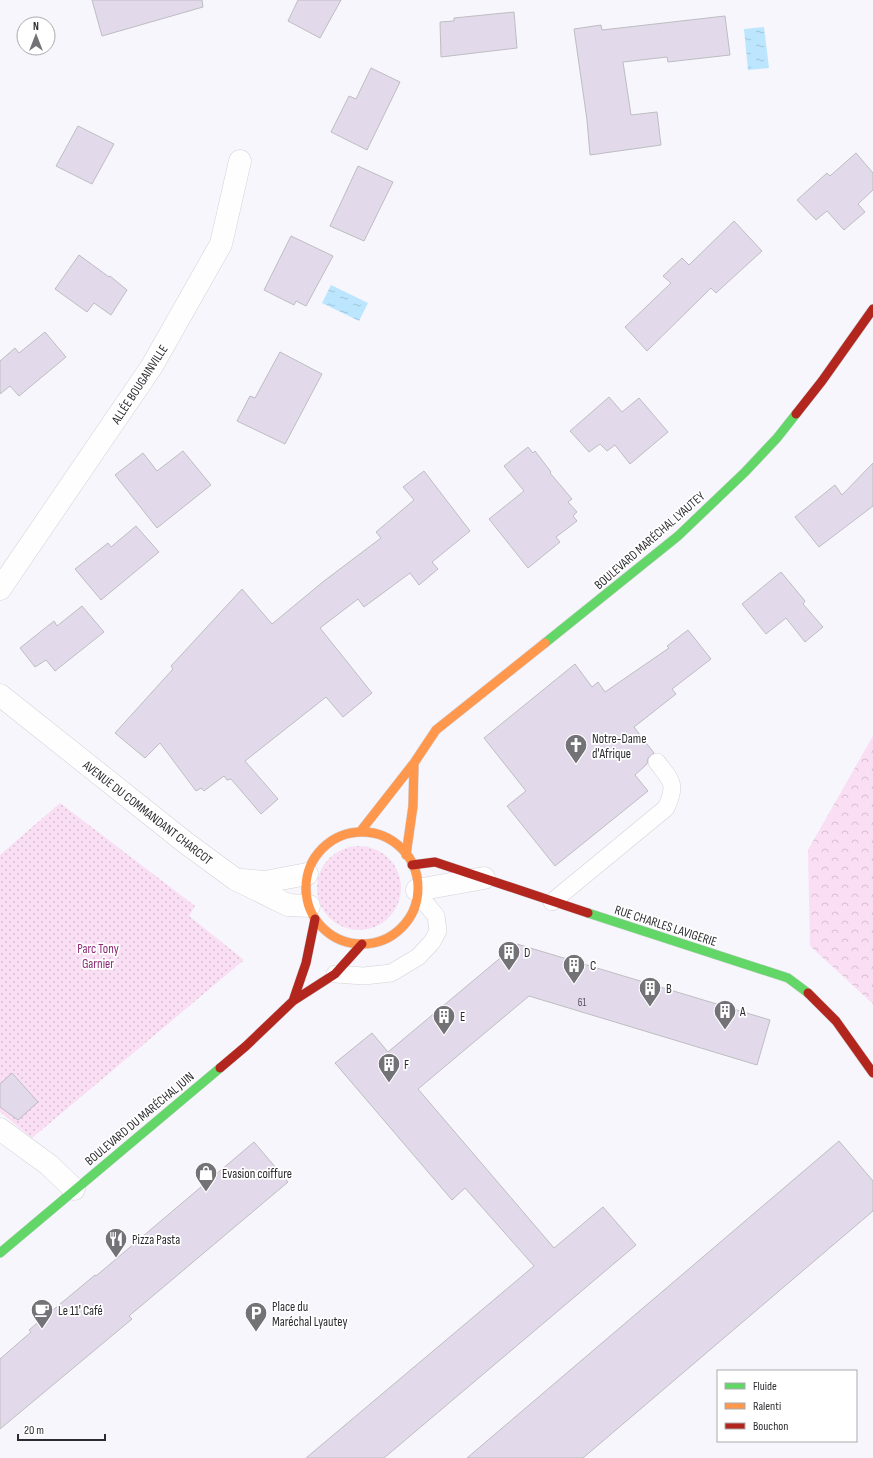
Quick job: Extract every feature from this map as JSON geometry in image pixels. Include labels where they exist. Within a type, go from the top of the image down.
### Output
[{"type":"main road","name":"BOULEVARD MARÉCHAL LYAUTEY","points":[[360,832],[414,762],[436,730],[678,536],[745,472],[777,438],[822,380],[873,309]]},
{"type":"main road","points":[[406,855],[413,806],[414,762]]},
{"type":"main road","points":[[293,1001],[306,963],[312,913],[306,891],[307,874],[314,858],[326,844],[342,835],[360,832],[373,833],[386,837],[397,845],[412,865],[417,879],[417,892],[413,909],[405,923],[393,934],[378,941],[362,944],[344,941],[328,933],[312,913]]},
{"type":"main road","name":"RUE CHARLES LAVIGERIE","points":[[412,865],[435,862],[552,902],[788,978],[806,990],[840,1024],[873,1073]]},
{"type":"main road","name":"BOULEVARD DU MARÉCHAL JUIN","points":[[0,1253],[74,1189],[246,1046],[293,1001],[335,974],[362,944]]},
{"type":"street","name":"ALLÉE BOUGAINVILLE","points":[[0,589],[152,366],[221,244],[240,161]]},
{"type":"street","name":"AVENUE DU COMMANDANT CHARCOT","points":[[0,695],[186,843],[235,879],[288,905],[312,913]]},
{"type":"street","points":[[235,879],[265,882],[307,874]]},
{"type":"street","points":[[417,892],[484,878]]},
{"type":"street","points":[[0,1129],[49,1165],[74,1189]]},
{"type":"lane","points":[[552,902],[666,808],[672,795],[672,782],[657,762]]},
{"type":"lane","points":[[335,974],[364,976],[391,973],[418,957],[432,942],[438,930],[436,916],[417,892]]},
{"type":"green space","points":[[873,736],[873,1004],[810,946],[808,850]]},
{"type":"green space","name":"Parc Tony Garnier","points":[[60,803],[195,906],[189,916],[244,960],[32,1138],[0,1112],[0,855]]},
{"type":"green space","points":[[359,846],[375,849],[389,858],[398,872],[401,888],[398,904],[389,918],[375,927],[359,930],[343,927],[329,918],[320,904],[317,888],[320,872],[329,858],[343,849]]},
{"type":"water","points":[[764,27],[769,68],[748,70],[744,29]]},
{"type":"water","points":[[331,285],[368,303],[359,321],[322,303]]},
{"type":"building","points":[[92,0],[202,0],[203,7],[102,36]]},
{"type":"building","points":[[298,0],[341,0],[320,38],[288,21]]},
{"type":"building","points":[[514,12],[517,48],[441,57],[440,22],[454,21],[454,18]]},
{"type":"building","points":[[725,16],[730,55],[668,62],[667,57],[623,62],[631,115],[657,112],[661,145],[590,155],[587,120],[574,29],[601,25],[602,30]]},
{"type":"building","points":[[371,68],[400,82],[367,150],[331,132],[349,96],[356,99]]},
{"type":"building","points":[[78,126],[114,144],[92,184],[56,166]]},
{"type":"building","points":[[856,153],[873,173],[873,190],[858,204],[865,212],[844,230],[827,211],[816,220],[797,200],[827,173],[830,176]]},
{"type":"building","points":[[358,166],[393,182],[364,241],[330,226]]},
{"type":"building","points":[[734,221],[762,251],[716,293],[711,288],[647,351],[625,327],[671,283],[663,276],[682,258],[689,265]]},
{"type":"building","points":[[291,236],[333,256],[306,306],[296,301],[294,305],[264,290]]},
{"type":"building","points":[[79,255],[109,277],[110,276],[127,290],[111,315],[94,303],[87,312],[55,289]]},
{"type":"building","points":[[45,332],[66,357],[19,396],[10,386],[0,394],[0,361],[15,348],[19,353]]},
{"type":"building","points":[[280,352],[322,374],[285,444],[237,421],[250,396],[255,398]]},
{"type":"building","points":[[609,397],[622,412],[639,398],[668,432],[630,464],[615,445],[607,451],[600,444],[589,452],[570,431]]},
{"type":"building","points":[[528,447],[533,453],[535,451],[551,472],[550,473],[572,499],[568,502],[577,512],[573,516],[577,521],[556,537],[560,542],[528,568],[489,519],[524,491],[504,466]]},
{"type":"building","points":[[183,451],[211,485],[157,528],[115,475],[143,453],[157,471]]},
{"type":"building","points":[[873,463],[873,506],[819,547],[795,517],[835,485],[842,495]]},
{"type":"building","points":[[424,471],[470,531],[432,562],[438,569],[419,585],[410,573],[364,607],[358,599],[320,628],[372,693],[343,717],[326,697],[245,761],[278,799],[261,814],[231,779],[227,780],[224,776],[204,791],[201,788],[196,791],[160,743],[145,758],[115,733],[173,669],[171,666],[242,589],[272,624],[324,581],[381,538],[376,532],[414,500],[403,487]]},
{"type":"building","points":[[136,526],[159,552],[101,600],[75,569],[108,543],[111,547]]},
{"type":"building","points":[[781,572],[805,601],[803,604],[823,627],[805,642],[786,618],[766,634],[742,604]]},
{"type":"building","points":[[82,606],[104,632],[55,671],[46,660],[35,667],[20,648],[54,621],[57,626]]},
{"type":"building","name":"Notre-Dame d'Afrique","points":[[688,630],[711,659],[672,689],[676,694],[634,727],[654,753],[648,758],[647,764],[635,775],[648,791],[555,866],[507,806],[526,791],[484,738],[575,664],[592,687],[598,682],[605,692],[669,648],[667,646]]},
{"type":"building","points":[[517,944],[770,1020],[757,1065],[529,996],[418,1089],[554,1248],[603,1207],[636,1245],[384,1458],[306,1458],[534,1266],[465,1188],[452,1200],[335,1063],[372,1033],[388,1052]]},
{"type":"building","points":[[12,1073],[38,1102],[18,1120],[0,1107],[0,1084]]},
{"type":"building","points":[[839,1141],[873,1181],[873,1211],[583,1458],[467,1458]]},
{"type":"building","points":[[254,1142],[288,1182],[129,1316],[132,1319],[0,1429],[0,1359],[31,1332],[29,1330],[95,1275],[96,1276]]},
{"type":"traffic: fast","points":[[545,643],[678,536],[745,472],[777,438],[796,414]]},
{"type":"traffic: fast","points":[[588,913],[788,978],[808,993]]},
{"type":"traffic: fast","points":[[0,1253],[220,1068]]},
{"type":"traffic: slow","points":[[360,832],[414,763],[436,730],[545,643]]},
{"type":"traffic: slow","points":[[406,855],[413,806],[414,763]]},
{"type":"traffic: slow","points":[[362,832],[373,833],[383,837],[393,842],[401,849],[408,857],[413,867],[417,877],[418,888],[417,899],[413,909],[408,919],[401,927],[393,934],[383,939],[373,943],[362,944],[351,943],[341,939],[331,934],[323,927],[316,919],[311,909],[307,899],[306,888],[307,877],[311,867],[316,857],[323,849],[331,842],[341,837],[351,833],[362,832]]},
{"type":"traffic: jam","points":[[796,414],[822,381],[873,309]]},
{"type":"traffic: jam","points":[[412,865],[435,862],[588,913]]},
{"type":"traffic: jam","points":[[293,1001],[306,963],[315,919]]},
{"type":"traffic: jam","points":[[220,1068],[246,1046],[293,1001],[335,974],[362,944]]},
{"type":"traffic: jam","points":[[808,993],[836,1021],[873,1073]]},
{"type":"place","name":"Notre-Dame d'Afrique","points":[[576,764]]},
{"type":"place","name":"D","points":[[509,972]]},
{"type":"place","name":"C","points":[[574,984]]},
{"type":"place","name":"B","points":[[650,1008]]},
{"type":"place","name":"A","points":[[725,1030]]},
{"type":"place","name":"E","points":[[444,1036]]},
{"type":"place","name":"F","points":[[389,1084]]},
{"type":"place","name":"Evasion coiffure","points":[[206,1192]]},
{"type":"place","name":"Pizza Pasta","points":[[116,1258]]},
{"type":"place","name":"Le 11' Café","points":[[42,1330]]},
{"type":"place","name":"Place du Maréchal Lyautey","points":[[256,1332]]}]
